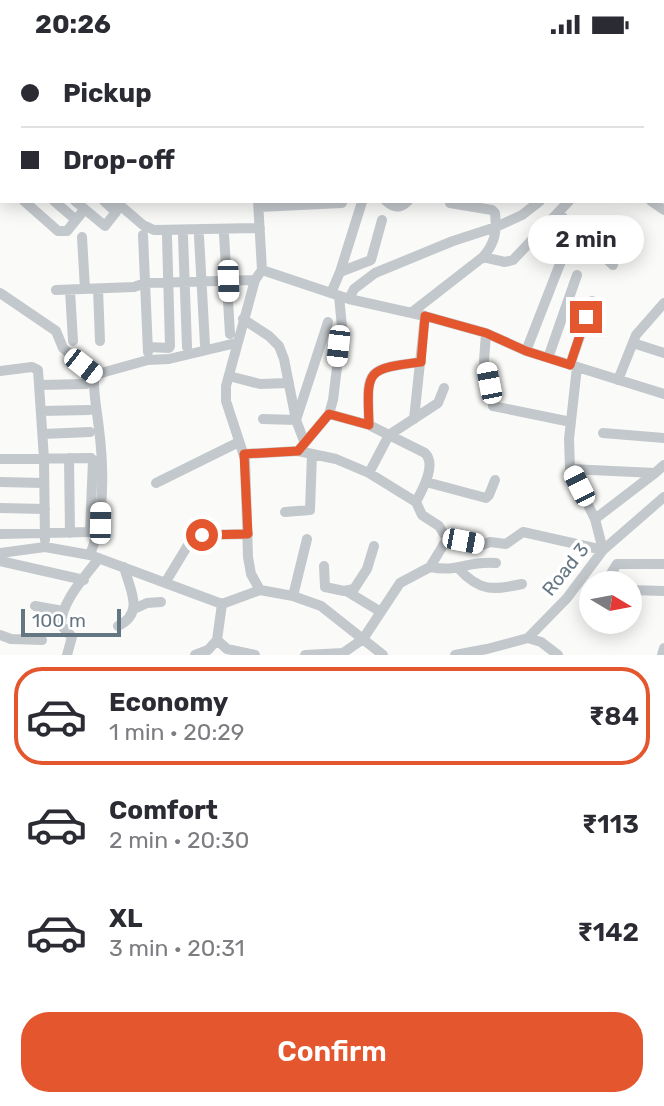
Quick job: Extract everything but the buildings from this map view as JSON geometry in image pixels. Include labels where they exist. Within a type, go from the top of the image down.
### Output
[{"type":"street","points":[[26,203],[58,231],[67,231],[84,210]]},
{"type":"street","points":[[56,203],[76,220]]},
{"type":"street","points":[[77,203],[105,226],[117,212],[106,203]]},
{"type":"street","points":[[117,203],[143,225],[154,230],[260,228]]},
{"type":"street","points":[[94,375],[148,360],[169,359],[233,338],[243,319],[255,280],[262,270],[258,204],[342,203]]},
{"type":"street","points":[[298,451],[329,414],[333,400],[342,327],[340,272],[362,203]]},
{"type":"street","points":[[389,203],[401,207],[406,203]]},
{"type":"street","points":[[411,313],[483,257],[491,247],[496,227],[495,213],[490,205],[450,203]]},
{"type":"street","points":[[340,296],[375,273],[453,241],[496,227],[522,215],[537,203]]},
{"type":"street","points":[[483,257],[505,262],[513,260],[567,203]]},
{"type":"street","points":[[558,213],[613,265]]},
{"type":"street","points":[[340,272],[371,260],[382,220]]},
{"type":"street","points":[[224,234],[233,338],[226,401],[244,454],[251,574],[260,590]]},
{"type":"street","points":[[144,235],[148,360]]},
{"type":"street","points":[[148,347],[169,348],[167,236]]},
{"type":"street","points":[[183,236],[187,347]]},
{"type":"street","points":[[199,236],[205,345]]},
{"type":"street","points":[[82,237],[85,289]]},
{"type":"street","points":[[526,351],[565,251]]},
{"type":"street","points":[[262,270],[340,296],[486,333],[526,351],[664,394]]},
{"type":"street","points":[[548,358],[577,275]]},
{"type":"street","points":[[56,290],[134,287],[145,283],[255,280]]},
{"type":"street","points":[[98,289],[100,341]]},
{"type":"street","points":[[70,290],[73,341]]},
{"type":"street","points":[[0,293],[56,331],[63,348],[94,375]]},
{"type":"street","points":[[244,454],[298,451],[336,459],[369,473],[416,502],[422,515],[439,526],[447,539],[482,545],[490,542],[506,544],[523,532],[603,550],[595,519],[570,469],[569,449],[574,366],[592,301]]},
{"type":"street","points":[[618,380],[636,335],[660,314],[664,303]]},
{"type":"street","points":[[414,419],[425,316]]},
{"type":"street","points":[[243,319],[269,335],[279,346],[296,420],[304,441]]},
{"type":"street","points":[[296,420],[328,322]]},
{"type":"street","points":[[486,333],[484,361],[493,406],[571,422]]},
{"type":"street","points":[[633,343],[664,353]]},
{"type":"street","points":[[369,425],[368,384],[372,375],[382,369],[421,362]]},
{"type":"street","points":[[0,370],[36,368],[43,433],[45,547]]},
{"type":"street","points":[[67,655],[72,637],[61,625],[63,611],[84,580],[94,556],[100,510],[101,457],[94,375]]},
{"type":"street","points":[[229,376],[260,384],[289,383]]},
{"type":"street","points":[[39,385],[86,384]]},
{"type":"street","points":[[369,473],[389,435],[438,403],[444,388]]},
{"type":"street","points":[[41,411],[89,410]]},
{"type":"street","points":[[329,414],[369,425],[429,457],[426,482],[416,502]]},
{"type":"street","points":[[263,419],[296,420]]},
{"type":"street","points":[[43,433],[90,432]]},
{"type":"street","points":[[603,433],[664,438]]},
{"type":"street","points":[[156,483],[239,443]]},
{"type":"street","points":[[285,512],[310,510],[312,454]]},
{"type":"street","points":[[69,458],[69,533]]},
{"type":"street","points":[[0,459],[93,460],[92,531],[0,534]]},
{"type":"street","points":[[595,519],[664,465]]},
{"type":"street","points":[[570,469],[655,473]]},
{"type":"street","points":[[426,482],[485,498],[495,480]]},
{"type":"street","points":[[0,482],[43,483]]},
{"type":"street","name":"Road 3","points":[[528,638],[576,586],[603,550],[664,497]]},
{"type":"street","points":[[0,508],[45,509]]},
{"type":"street","points":[[165,583],[191,540],[202,535],[248,534]]},
{"type":"street","points":[[293,596],[307,539]]},
{"type":"street","points":[[305,655],[343,653],[363,639],[400,583],[430,567],[447,539]]},
{"type":"street","points":[[348,591],[354,589],[364,576],[374,546]]},
{"type":"street","points":[[0,556],[45,547],[94,556],[222,604],[260,590],[293,596],[321,606],[383,655]]},
{"type":"street","points":[[0,556],[84,580]]},
{"type":"street","points":[[430,567],[445,570],[459,569],[474,562],[496,563]]},
{"type":"street","points":[[613,571],[617,564],[664,564]]},
{"type":"street","points":[[321,606],[324,566]]},
{"type":"street","points":[[124,567],[134,609]]},
{"type":"street","points":[[459,569],[470,581],[494,589],[522,584]]},
{"type":"street","points":[[324,587],[348,591],[381,612]]},
{"type":"street","points":[[642,590],[664,591]]},
{"type":"street","points":[[118,626],[128,621],[134,609],[147,603],[161,602]]},
{"type":"street","points":[[219,647],[222,604]]},
{"type":"street","points":[[35,606],[63,611]]},
{"type":"street","points":[[0,635],[11,639],[42,640]]},
{"type":"street","points":[[455,655],[528,638],[541,642],[558,655]]},
{"type":"street","points":[[195,655],[219,647],[255,655]]},
{"type":"street","points":[[662,655],[664,649]]},
{"type":"route","points":[[202,535],[248,534],[244,454],[298,451],[329,414],[369,425],[368,384],[372,375],[382,369],[421,362],[425,316],[486,333],[526,351],[570,365],[586,317]]}]
